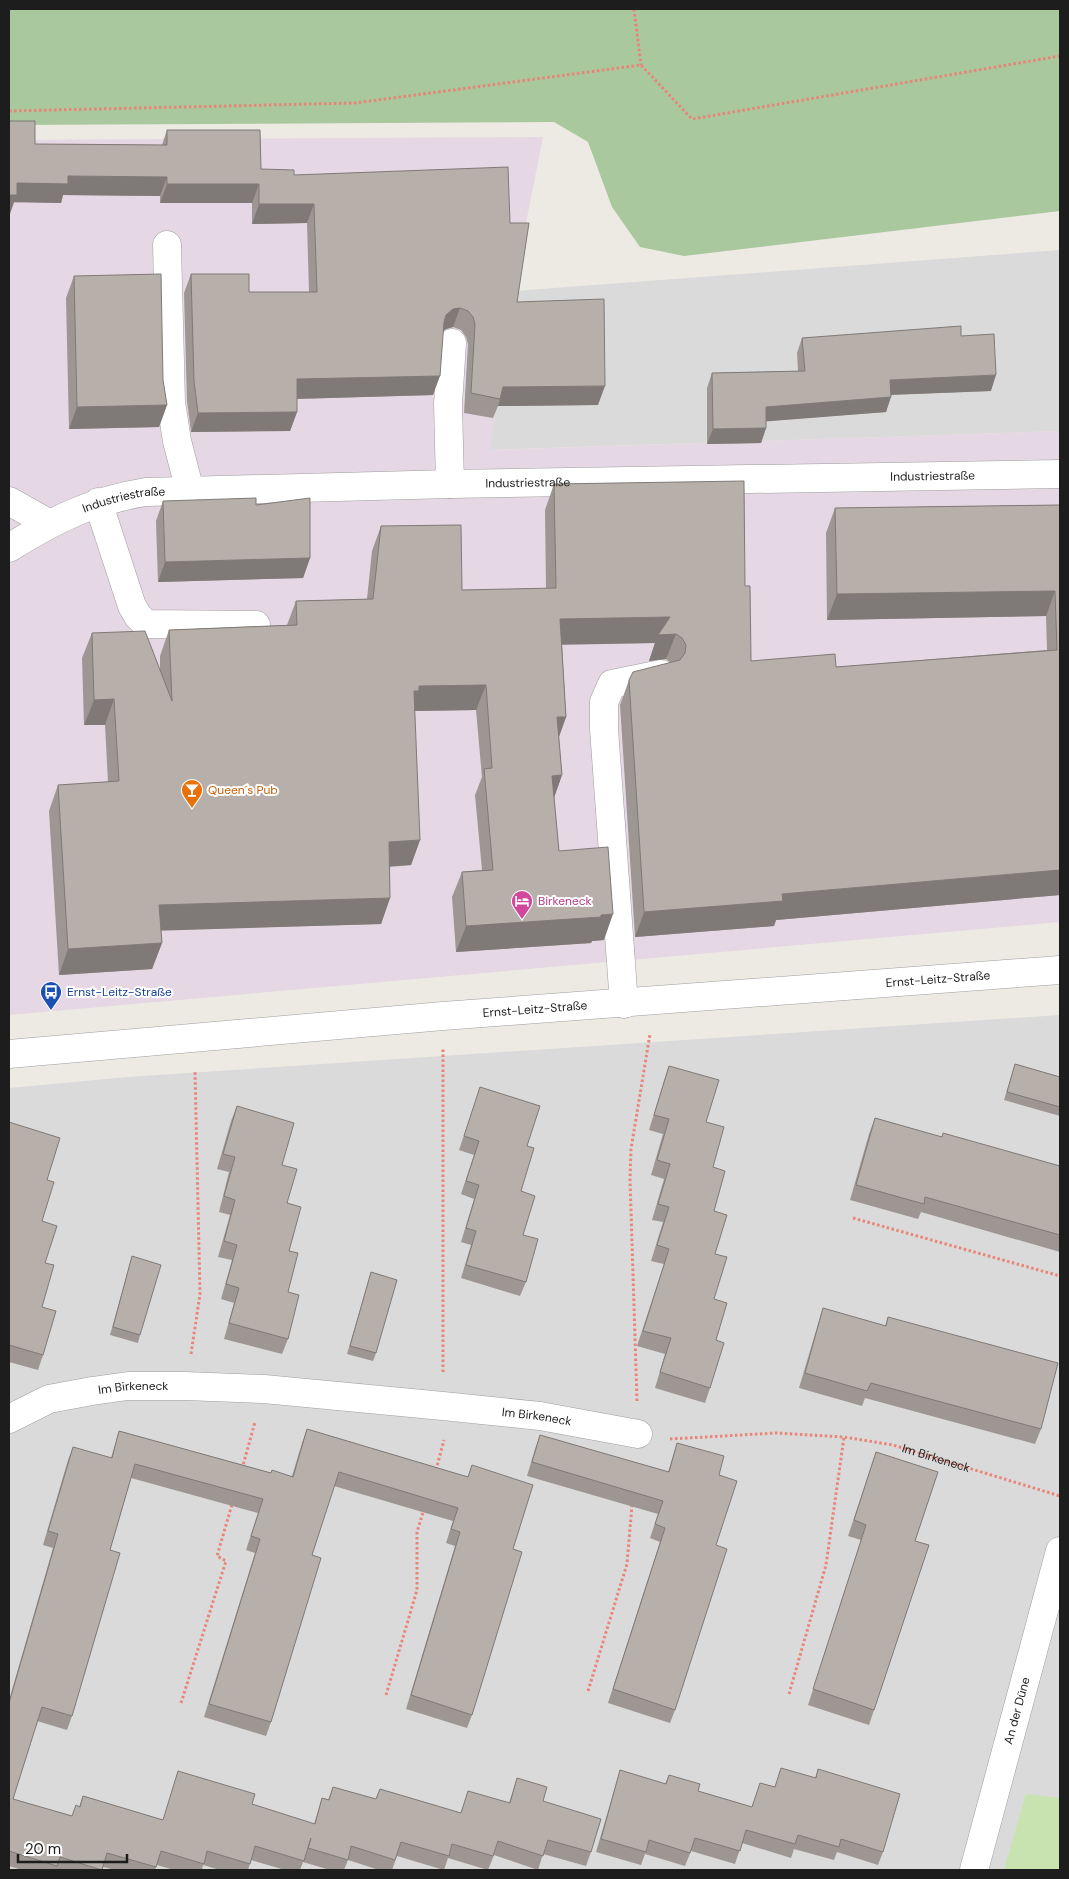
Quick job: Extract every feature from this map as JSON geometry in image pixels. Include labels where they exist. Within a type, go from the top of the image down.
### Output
[{"type":"street","points":[[167,245],[171,402],[176,441],[190,491]]},
{"type":"street","points":[[450,484],[448,404],[452,343]]},
{"type":"street","name":"Industriestraße","points":[[9,548],[48,523],[98,502],[146,492],[450,484],[1060,474]]},
{"type":"street","points":[[9,501],[48,523]]},
{"type":"street","points":[[98,502],[132,606],[146,624],[256,624]]},
{"type":"street","points":[[624,1004],[604,729],[604,702],[612,684],[661,674]]},
{"type":"street","name":"Ernst-Leitz-Straße","points":[[9,1054],[444,1016],[656,1002],[1060,970]]},
{"type":"street","name":"Im Birkeneck","points":[[9,1418],[48,1399],[92,1390],[128,1386],[185,1386],[264,1389],[449,1406],[540,1416],[638,1434]]},
{"type":"street","name":"An der Düne","points":[[974,1870],[1060,1551]]},
{"type":"path","points":[[634,9],[641,64],[692,119],[1060,56]]},
{"type":"path","points":[[9,111],[356,103],[641,64]]},
{"type":"path","points":[[638,1434],[630,1169],[631,1149],[656,1002]]},
{"type":"path","points":[[433,1478],[449,1406],[444,1016]]},
{"type":"path","points":[[185,1386],[200,1294],[194,1038]]},
{"type":"path","points":[[853,1218],[1060,1276]]},
{"type":"path","points":[[241,1473],[264,1389]]},
{"type":"path","name":"Im Birkeneck","points":[[638,1434],[674,1440],[776,1433],[844,1437],[892,1445],[1060,1496]]},
{"type":"path","points":[[790,1694],[826,1565],[844,1437]]},
{"type":"path","points":[[181,1704],[226,1561],[217,1556],[235,1491]]},
{"type":"path","points":[[588,1691],[627,1564],[632,1499]]},
{"type":"path","points":[[386,1696],[417,1590],[417,1532],[425,1505]]},
{"type":"shaded area","points":[[543,137],[522,243],[490,450],[1060,431],[1060,922],[9,1015],[9,140]]},
{"type":"shaded area","points":[[1060,250],[1060,431],[489,450],[514,291]]},
{"type":"shaded area","points":[[1060,1015],[1060,1870],[9,1870],[9,1088],[128,1077]]},
{"type":"green space","points":[[9,9],[1060,9],[1060,211],[684,256],[640,247],[612,207],[588,142],[554,122],[9,125]]},
{"type":"green space","points":[[1026,1794],[1060,1798],[1060,1870],[1004,1870]]},
{"type":"building","points":[[9,121],[35,121],[35,144],[167,145],[167,130],[260,130],[261,169],[294,170],[294,175],[508,167],[510,223],[529,223],[517,302],[604,299],[605,386],[503,387],[500,399],[471,393],[475,324],[473,317],[468,311],[460,308],[453,309],[446,315],[440,376],[297,379],[297,412],[198,413],[194,381],[191,274],[249,274],[249,292],[317,292],[314,204],[259,204],[259,184],[167,184],[167,177],[68,176],[68,184],[17,183],[17,195],[9,195]]},
{"type":"building","points":[[161,274],[163,380],[167,405],[77,407],[74,276]]},
{"type":"building","points":[[961,326],[961,336],[994,334],[996,375],[890,380],[891,397],[766,407],[766,428],[713,429],[712,373],[805,371],[802,338]]},
{"type":"building","points":[[744,481],[745,586],[750,586],[751,661],[835,654],[836,667],[1057,650],[1055,591],[837,594],[835,508],[1060,505],[1060,870],[782,894],[783,901],[644,912],[629,680],[633,672],[680,660],[685,653],[686,645],[682,638],[676,634],[658,635],[670,617],[560,619],[566,717],[557,717],[562,775],[552,776],[559,851],[608,847],[613,914],[601,915],[601,917],[466,926],[462,872],[493,870],[484,769],[492,768],[486,685],[419,686],[419,691],[414,691],[420,840],[389,842],[390,898],[159,905],[162,943],[68,949],[58,785],[119,781],[114,699],[94,700],[92,633],[145,631],[172,701],[169,630],[297,625],[296,601],[373,599],[381,526],[461,525],[462,590],[556,588],[554,484]]},
{"type":"building","points":[[256,498],[256,505],[310,498],[310,558],[165,562],[163,501]]},
{"type":"building","points":[[1015,1064],[1060,1077],[1060,1107],[1007,1092]]},
{"type":"building","points":[[669,1066],[719,1080],[706,1122],[724,1127],[713,1167],[725,1171],[714,1211],[727,1215],[715,1254],[727,1257],[714,1299],[727,1303],[716,1340],[724,1343],[710,1388],[660,1372],[671,1338],[643,1331],[669,1249],[657,1245],[669,1207],[658,1204],[670,1164],[657,1160],[669,1119],[654,1115]]},
{"type":"building","points":[[480,1087],[540,1106],[527,1146],[534,1148],[521,1191],[535,1196],[523,1235],[538,1239],[526,1282],[466,1265],[476,1231],[466,1228],[479,1185],[466,1181],[479,1141],[464,1136]]},
{"type":"building","points":[[237,1106],[294,1123],[282,1165],[297,1169],[287,1203],[301,1207],[289,1251],[298,1253],[288,1292],[299,1295],[288,1339],[229,1323],[239,1288],[226,1284],[237,1245],[224,1241],[235,1200],[224,1196],[235,1157],[223,1154]]},
{"type":"building","points":[[875,1118],[942,1137],[943,1133],[1060,1166],[1060,1235],[925,1197],[924,1204],[856,1185]]},
{"type":"building","points":[[9,1122],[60,1138],[47,1180],[54,1182],[42,1221],[57,1226],[45,1263],[54,1265],[42,1307],[56,1311],[43,1355],[9,1345]]},
{"type":"building","points":[[132,1256],[161,1265],[140,1335],[113,1327]]},
{"type":"building","points":[[371,1272],[397,1280],[376,1353],[350,1346]]},
{"type":"building","points":[[823,1308],[886,1326],[888,1317],[1058,1363],[1041,1429],[871,1383],[867,1391],[805,1373]]},
{"type":"building","points":[[307,1429],[468,1477],[472,1465],[533,1485],[513,1549],[522,1552],[472,1715],[411,1695],[460,1532],[451,1529],[458,1508],[339,1472],[312,1555],[321,1558],[271,1722],[209,1704],[260,1539],[251,1536],[263,1499],[135,1464],[110,1550],[120,1553],[72,1716],[42,1707],[13,1799],[72,1816],[76,1805],[80,1807],[83,1796],[163,1820],[178,1771],[255,1794],[252,1804],[315,1824],[322,1798],[329,1800],[333,1787],[376,1799],[380,1789],[461,1813],[468,1791],[510,1803],[517,1778],[547,1787],[543,1801],[601,1819],[591,1852],[548,1840],[543,1856],[498,1841],[493,1856],[452,1844],[449,1856],[401,1842],[395,1860],[351,1846],[348,1860],[308,1848],[311,1838],[304,1861],[255,1846],[250,1864],[207,1851],[204,1864],[161,1851],[156,1867],[107,1853],[102,1870],[60,1857],[57,1866],[9,1851],[9,1703],[58,1534],[48,1531],[73,1447],[112,1458],[119,1431],[271,1473],[272,1470],[293,1477]]},
{"type":"building","points":[[540,1435],[669,1472],[677,1443],[724,1456],[719,1475],[737,1481],[716,1545],[727,1549],[675,1710],[613,1689],[665,1528],[655,1524],[663,1501],[532,1462]]},
{"type":"building","points":[[876,1452],[938,1472],[915,1541],[929,1545],[874,1710],[813,1689],[866,1525],[854,1520]]},
{"type":"building","points":[[781,1768],[816,1778],[818,1769],[900,1794],[883,1852],[841,1839],[839,1847],[798,1835],[795,1844],[746,1830],[740,1851],[695,1838],[690,1853],[649,1840],[646,1852],[601,1839],[620,1770],[666,1784],[669,1775],[700,1784],[698,1791],[752,1807],[760,1783],[775,1787]]},
{"type":"place","name":"Queen´s Pub","points":[[192,809]]},
{"type":"place","name":"Birkeneck","points":[[522,920]]},
{"type":"place","name":"Ernst-Leitz-Straße","points":[[51,1011]]}]
